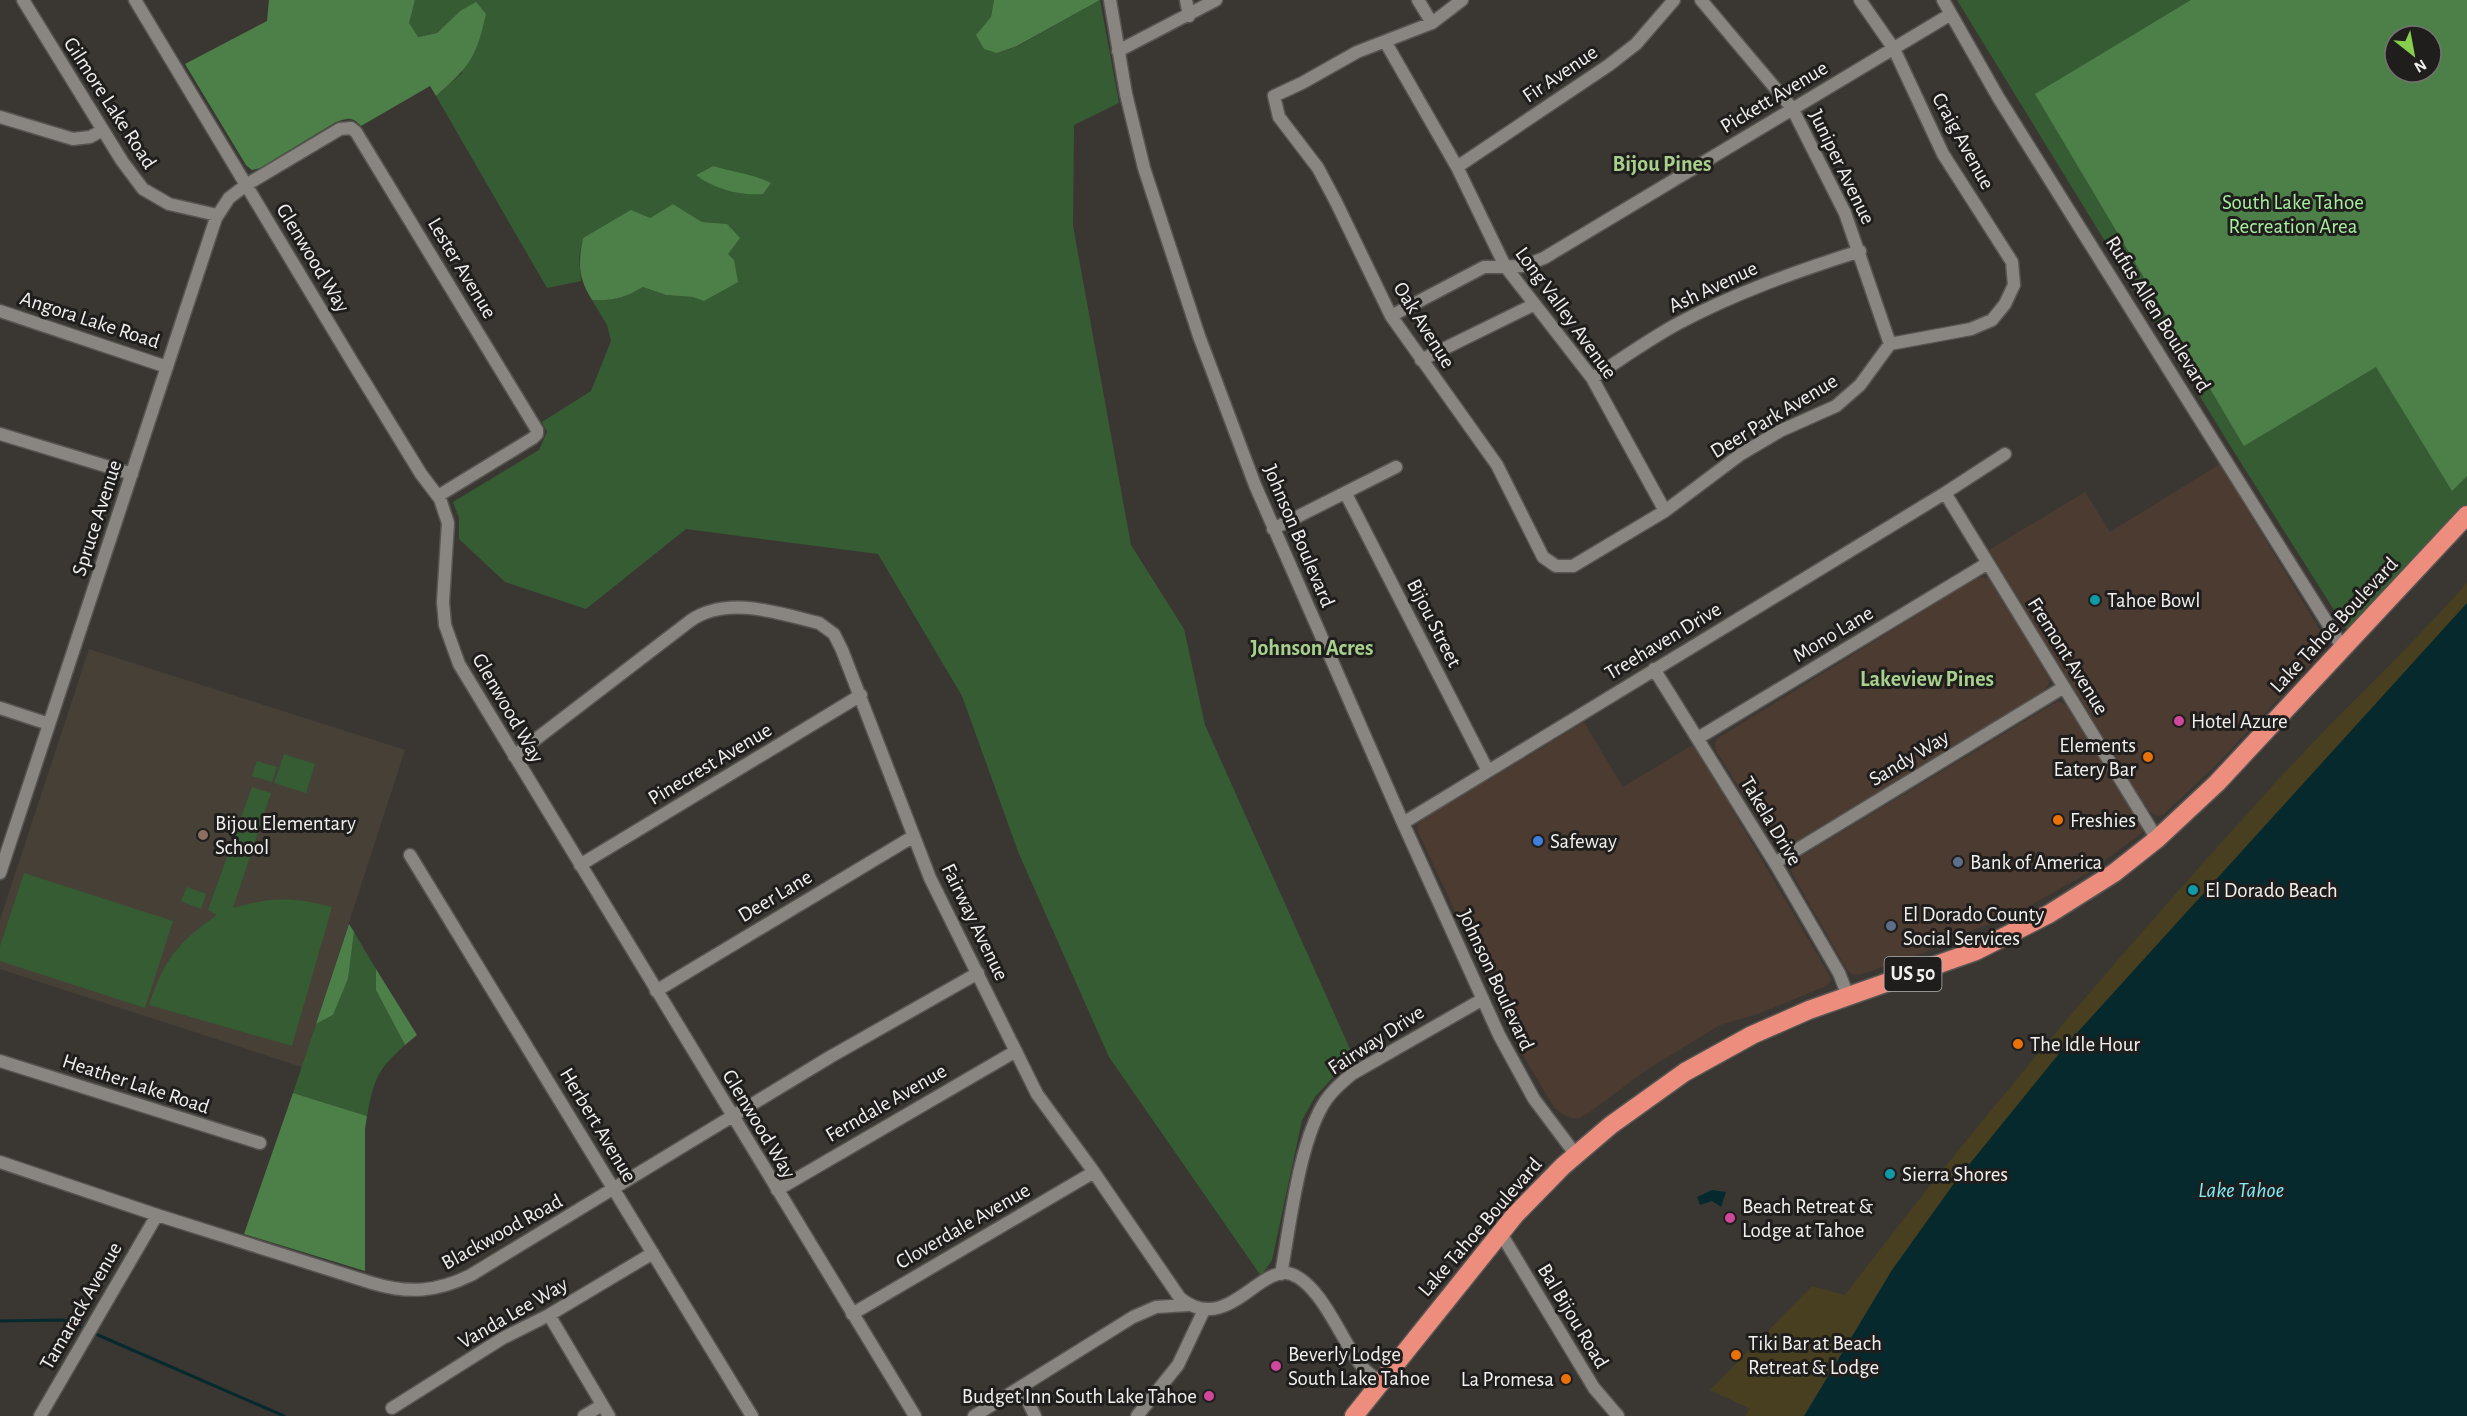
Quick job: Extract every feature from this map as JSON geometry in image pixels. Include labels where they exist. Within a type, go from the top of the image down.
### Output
[{"type":"highway","name":"Lake Tahoe Boulevard","points":[[1354,1416],[1500,1232],[1545,1183],[1632,1109],[1711,1056],[1769,1026],[1950,961],[2025,927],[2095,886],[2157,839],[2236,765],[2467,515]]},
{"type":"street","name":"Gilmore Lake Road","points":[[23,0],[132,176],[155,197],[184,209],[217,215]]},
{"type":"street","name":"Glenwood Way","points":[[135,0],[408,454],[438,496],[448,523],[443,603],[450,643],[459,664],[915,1416]]},
{"type":"street","name":"Johnson Boulevard","points":[[1110,0],[1126,94],[1144,168],[1199,336],[1273,529],[1510,1058],[1524,1082],[1576,1155]]},
{"type":"street","points":[[1186,0],[1189,16]]},
{"type":"street","points":[[1118,51],[1216,0]]},
{"type":"street","points":[[1418,0],[1432,23]]},
{"type":"street","points":[[1386,43],[1432,23],[1462,0]]},
{"type":"street","name":"Fir Avenue","points":[[1457,167],[1627,51],[1674,0]]},
{"type":"street","name":"Juniper Avenue","points":[[1701,0],[1792,108],[1845,213],[1860,250],[1890,344]]},
{"type":"street","name":"Craig Avenue","points":[[1860,0],[1894,49],[1943,154],[2012,262],[2014,285],[2005,304],[1992,320],[1971,329],[1890,344]]},
{"type":"street","name":"Rufus Allen Boulevard","points":[[1943,0],[1998,97],[2343,648]]},
{"type":"street","name":"Pickett Avenue","points":[[1390,316],[1484,267],[1524,266],[1544,258],[1951,14]]},
{"type":"street","name":"Long Valley Avenue","points":[[1386,43],[1457,167],[1504,266],[1592,378],[1665,511]]},
{"type":"street","name":"Oak Avenue","points":[[1386,43],[1357,52],[1274,96],[1280,117],[1318,168],[1390,316],[1497,465],[1543,557],[1556,566]]},
{"type":"street","points":[[0,117],[73,139],[90,137],[103,130]]},
{"type":"street","name":"Spruce Avenue","points":[[0,873],[217,215],[229,198],[246,185],[333,133],[347,128]]},
{"type":"street","name":"Lester Avenue","points":[[347,128],[356,132],[534,424],[537,434],[438,496]]},
{"type":"street","name":"Ash Avenue","points":[[1592,378],[1676,325],[1727,300],[1797,271],[1860,250]]},
{"type":"street","points":[[1421,360],[1533,305]]},
{"type":"street","name":"Angora Lake Road","points":[[0,311],[167,367]]},
{"type":"street","name":"Deer Park Avenue","points":[[1556,566],[1573,566],[1665,511],[1741,454],[1780,430],[1836,405],[1860,385],[1890,344]]},
{"type":"street","points":[[0,434],[132,474]]},
{"type":"street","name":"Treehaven Drive","points":[[1403,823],[1945,493],[2005,454]]},
{"type":"street","points":[[1273,529],[1396,467]]},
{"type":"street","name":"Fremont Avenue","points":[[1945,493],[2157,839]]},
{"type":"street","name":"Bijou Street","points":[[1346,494],[1488,771]]},
{"type":"street","name":"Mono Lane","points":[[1698,738],[1988,563]]},
{"type":"street","name":"Fairway Avenue","points":[[514,756],[700,614],[717,609],[744,608],[819,623],[828,627],[838,642],[861,696],[930,878],[1047,1110],[1094,1172],[1180,1298],[1188,1305]]},
{"type":"street","name":"Takela Drive","points":[[1654,669],[1774,863],[1839,973],[1848,996]]},
{"type":"street","name":"Sandy Way","points":[[1774,863],[2064,687]]},
{"type":"street","name":"Pinecrest Avenue","points":[[580,865],[861,696]]},
{"type":"street","points":[[0,708],[49,724]]},
{"type":"street","name":"Deer Lane","points":[[656,990],[914,836]]},
{"type":"street","name":"Herbert Avenue","points":[[410,855],[752,1416]]},
{"type":"street","name":"Blackwood Road","points":[[0,1162],[393,1290],[426,1291],[455,1283],[471,1275],[830,1057],[978,972]]},
{"type":"street","name":"Fairway Drive","points":[[1281,1274],[1309,1138],[1325,1100],[1352,1074],[1483,999]]},
{"type":"street","name":"Ferndale Avenue","points":[[777,1190],[1016,1051]]},
{"type":"street","name":"Heather Lake Road","points":[[0,1061],[260,1143]]},
{"type":"street","name":"Cloverdale Avenue","points":[[852,1314],[1094,1172]]},
{"type":"street","name":"Tamarack Avenue","points":[[40,1416],[157,1215]]},
{"type":"street","name":"Bal Bijou Road","points":[[1500,1232],[1594,1388],[1618,1416]]},
{"type":"street","name":"Vanda Lee Way","points":[[392,1408],[503,1338],[549,1315],[653,1253]]},
{"type":"street","points":[[974,1416],[1145,1310],[1188,1305],[1204,1310],[1221,1308],[1281,1274],[1294,1275],[1311,1289],[1360,1365],[1381,1382]]},
{"type":"street","points":[[1137,1416],[1178,1365],[1204,1310]]},
{"type":"street","points":[[549,1315],[605,1411],[585,1416]]},
{"type":"street","points":[[1021,1387],[1035,1416]]},
{"type":"shaded area","points":[[2220,464],[2324,637],[2327,647],[2217,764],[2163,815],[2156,816],[2148,810],[1989,550],[2085,492],[2110,532]]},
{"type":"shaded area","points":[[1989,578],[2048,673],[2050,679],[2048,686],[2039,695],[1785,848],[1776,847],[1715,749],[1718,738],[1975,579]]},
{"type":"shaded area","name":"Bijou Elementary School","points":[[89,649],[405,750],[302,1067],[0,969],[0,920]]},
{"type":"shaded area","points":[[2058,701],[2068,706],[2142,826],[2142,833],[2086,874],[2010,917],[1959,935],[1932,950],[1859,975],[1852,974],[1847,970],[1793,875],[1791,869],[1797,859]]},
{"type":"shaded area","points":[[1584,722],[1623,787],[1694,744],[1831,978],[1830,983],[1824,987],[1758,1014],[1720,1025],[1645,1071],[1590,1112],[1579,1118],[1572,1118],[1562,1114],[1554,1107],[1522,1054],[1417,830],[1418,824],[1424,819]]},
{"type":"green space","points":[[269,0],[415,0],[409,23],[418,37],[437,33],[460,11],[476,2],[486,14],[479,41],[470,60],[457,77],[436,96],[430,86],[361,126],[350,119],[336,122],[260,168],[252,170],[246,165],[185,64],[267,21]]},
{"type":"green space","points":[[415,0],[994,0],[991,17],[997,53],[1018,46],[1100,0],[1119,103],[1074,125],[1073,226],[1131,545],[1184,629],[1205,725],[1355,1060],[1336,1074],[1315,1097],[1302,1120],[1272,1260],[1261,1276],[1109,1057],[1019,854],[962,696],[878,554],[686,529],[586,609],[505,582],[459,539],[459,518],[453,502],[539,450],[547,432],[542,422],[591,391],[611,341],[607,325],[592,300],[618,298],[643,287],[666,295],[693,297],[727,254],[727,224],[702,222],[673,204],[650,218],[617,220],[583,238],[579,257],[581,281],[547,288],[436,96],[462,73],[460,11],[437,33],[417,37],[408,23]],"holes":[[[713,166],[745,176],[761,178],[696,175]]]},
{"type":"green space","points":[[994,0],[1100,0],[1017,46],[997,53],[984,49],[976,35],[991,17]]},
{"type":"green space","name":"South Lake Tahoe Recreation Area","points":[[1957,0],[2467,0],[2467,507],[2348,632],[2231,447]]},
{"type":"green space","name":"South Lake Tahoe Recreation Area","points":[[2191,0],[2467,0],[2467,476],[2452,491],[2376,367],[2244,446],[2035,94]]},
{"type":"green space","points":[[713,166],[771,183],[763,194],[745,194],[711,184],[696,175]]},
{"type":"green space","points":[[673,204],[702,222],[727,224],[740,238],[728,254],[734,260],[738,282],[704,301],[693,297],[666,295],[643,287],[618,298],[592,300],[580,270],[583,238],[631,210],[650,218]]},
{"type":"green space","points":[[284,754],[315,764],[306,793],[274,783]]},
{"type":"green space","points":[[257,761],[277,767],[272,782],[252,776]]},
{"type":"green space","points":[[252,787],[271,793],[233,908],[271,900],[306,901],[332,907],[292,1046],[149,1005],[160,976],[174,953],[192,934],[217,915],[208,910]]},
{"type":"green space","points":[[24,873],[173,921],[145,1008],[0,961],[0,946]]},
{"type":"green space","points":[[187,887],[206,894],[201,909],[181,901]]},
{"type":"green space","points":[[349,924],[354,932],[348,979],[333,1015],[316,1024]]},
{"type":"green space","points":[[354,932],[376,969],[376,990],[405,1045],[388,1061],[378,1076],[367,1116],[293,1093],[316,1024],[333,1015],[348,979]]},
{"type":"green space","points":[[376,969],[417,1035],[405,1045],[376,990]]},
{"type":"green space","points":[[293,1093],[367,1116],[365,1129],[365,1271],[244,1234]]},
{"type":"sand","points":[[2467,583],[2467,606],[1805,1416],[1745,1416],[1750,1409],[1710,1390],[1812,1286],[1845,1295],[2001,1098],[2164,907],[2300,757]]},
{"type":"water","name":"Lake Tahoe","points":[[2467,603],[2467,1416],[1804,1416],[1892,1270],[1955,1182],[2066,1045]]},
{"type":"water","points":[[1712,1190],[1726,1192],[1721,1207],[1712,1201],[1700,1205],[1697,1197]]},
{"type":"waterway","points":[[0,1321],[63,1320],[80,1327]]},
{"type":"waterway","points":[[98,1335],[284,1416]]},
{"type":"place","name":"Tahoe Bowl","points":[[2095,600]]},
{"type":"place","name":"Hotel Azure","points":[[2179,721]]},
{"type":"place","name":"Elements Eatery Bar","points":[[2148,757]]},
{"type":"place","name":"Freshies","points":[[2058,820]]},
{"type":"place","name":"Bijou Elementary School","points":[[203,835]]},
{"type":"place","name":"Safeway","points":[[1538,841]]},
{"type":"place","name":"Bank of America","points":[[1958,862]]},
{"type":"place","name":"El Dorado Beach","points":[[2193,890]]},
{"type":"place","name":"El Dorado County Social Services","points":[[1891,926]]},
{"type":"place","name":"The Idle Hour","points":[[2018,1044]]},
{"type":"place","name":"Sierra Shores","points":[[1890,1174]]},
{"type":"place","name":"Beach Retreat & Lodge at Tahoe","points":[[1730,1218]]},
{"type":"place","name":"Tiki Bar at Beach Retreat & Lodge","points":[[1736,1355]]},
{"type":"place","name":"Beverly Lodge South Lake Tahoe","points":[[1276,1366]]},
{"type":"place","name":"La Promesa","points":[[1566,1379]]},
{"type":"place","name":"Budget Inn South Lake Tahoe","points":[[1209,1396]]},
{"type":"district","name":"Bijou Pines","points":[[1662,164]]},
{"type":"district","name":"Johnson Acres","points":[[1312,648]]},
{"type":"district","name":"Lakeview Pines","points":[[1927,679]]}]
